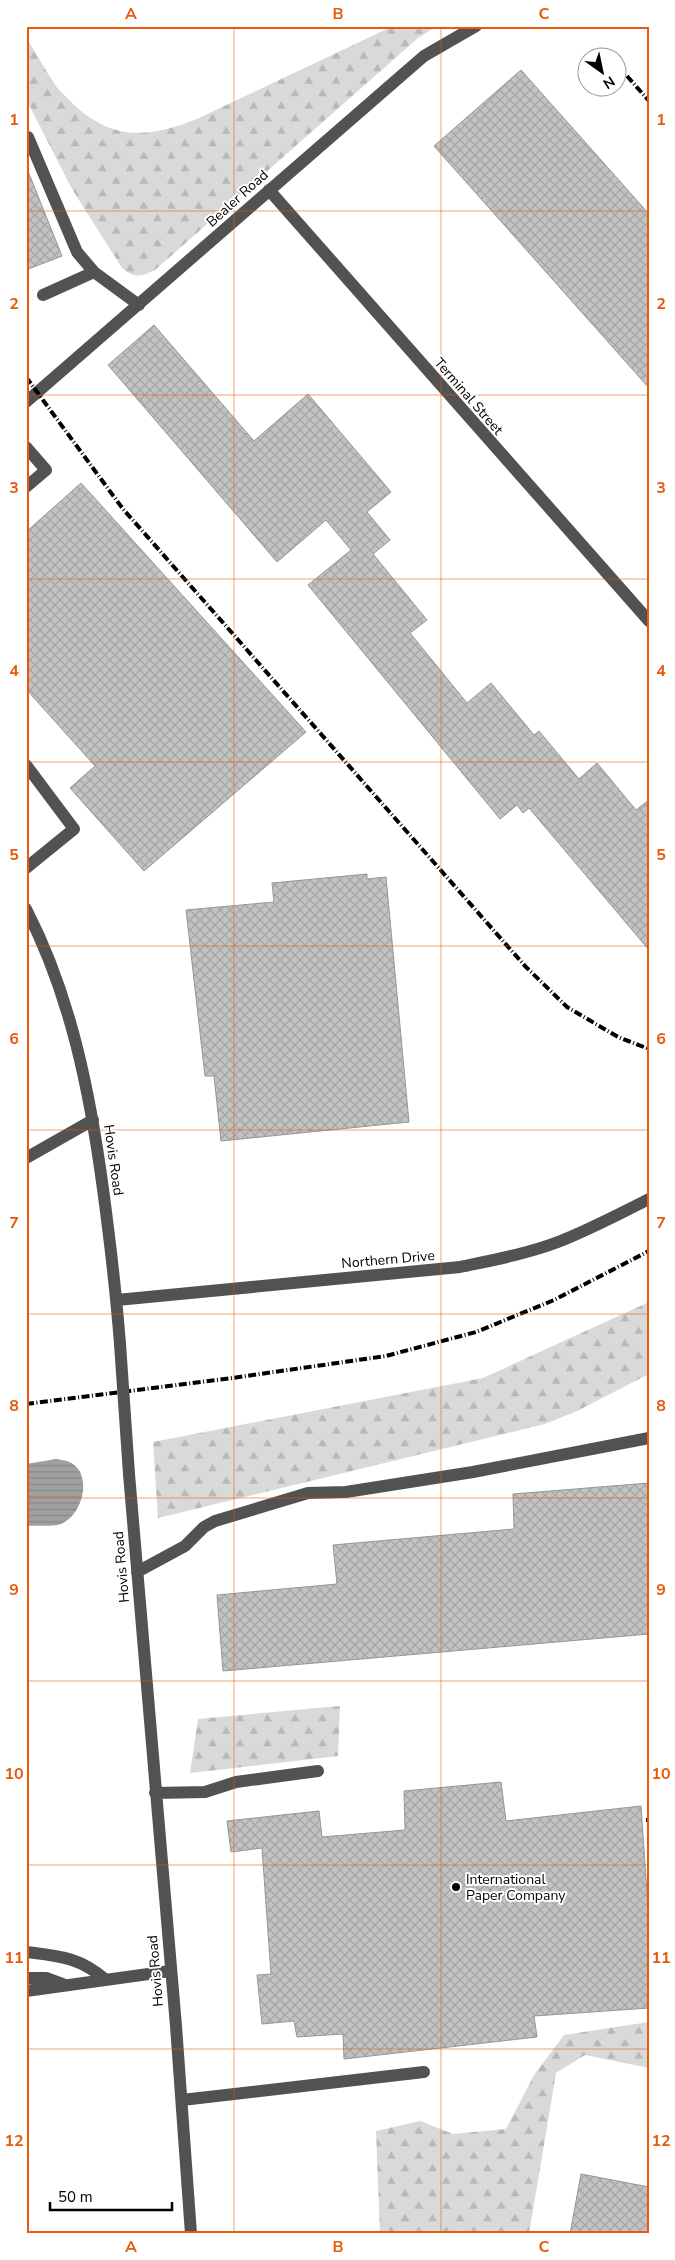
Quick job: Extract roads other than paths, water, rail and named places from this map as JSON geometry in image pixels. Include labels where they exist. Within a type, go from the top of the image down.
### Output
[{"type":"street","name":"Bealer Road","points":[[26,402],[424,56],[476,26]]},
{"type":"street","points":[[28,137],[77,252],[94,272],[139,305]]},
{"type":"street","name":"Terminal Street","points":[[269,190],[649,621]]},
{"type":"street","points":[[43,295],[94,272]]},
{"type":"street","points":[[26,447],[46,470],[26,487]]},
{"type":"street","points":[[26,765],[74,829],[26,868]]},
{"type":"street","name":"Hovis Road","points":[[26,908],[54,973],[67,1010],[83,1070],[93,1120],[117,1300],[129,1474],[182,2100],[191,2234]]},
{"type":"street","points":[[26,1158],[93,1120]]},
{"type":"street","name":"Northern Drive","points":[[117,1300],[460,1267],[510,1257],[557,1242],[602,1224],[649,1199]]},
{"type":"street","points":[[137,1572],[185,1546],[204,1527],[215,1521],[308,1494],[346,1492],[472,1472],[649,1438]]},
{"type":"street","points":[[155,1793],[205,1792],[236,1782],[318,1771]]},
{"type":"street","points":[[26,1952],[74,1959],[85,1963],[106,1980]]},
{"type":"street","points":[[26,1991],[170,1970]]},
{"type":"street","points":[[26,1978],[46,1978],[65,1986]]},
{"type":"street","points":[[182,2100],[424,2072]]},
{"type":"railway","points":[[628,77],[649,101]]},
{"type":"railway","points":[[26,377],[123,509],[525,966],[567,1007],[618,1037],[649,1049]]},
{"type":"railway","points":[[26,1404],[386,1356],[476,1332],[554,1300],[649,1251]]},
{"type":"place","name":"International Paper Company","points":[[456,1887]]}]
